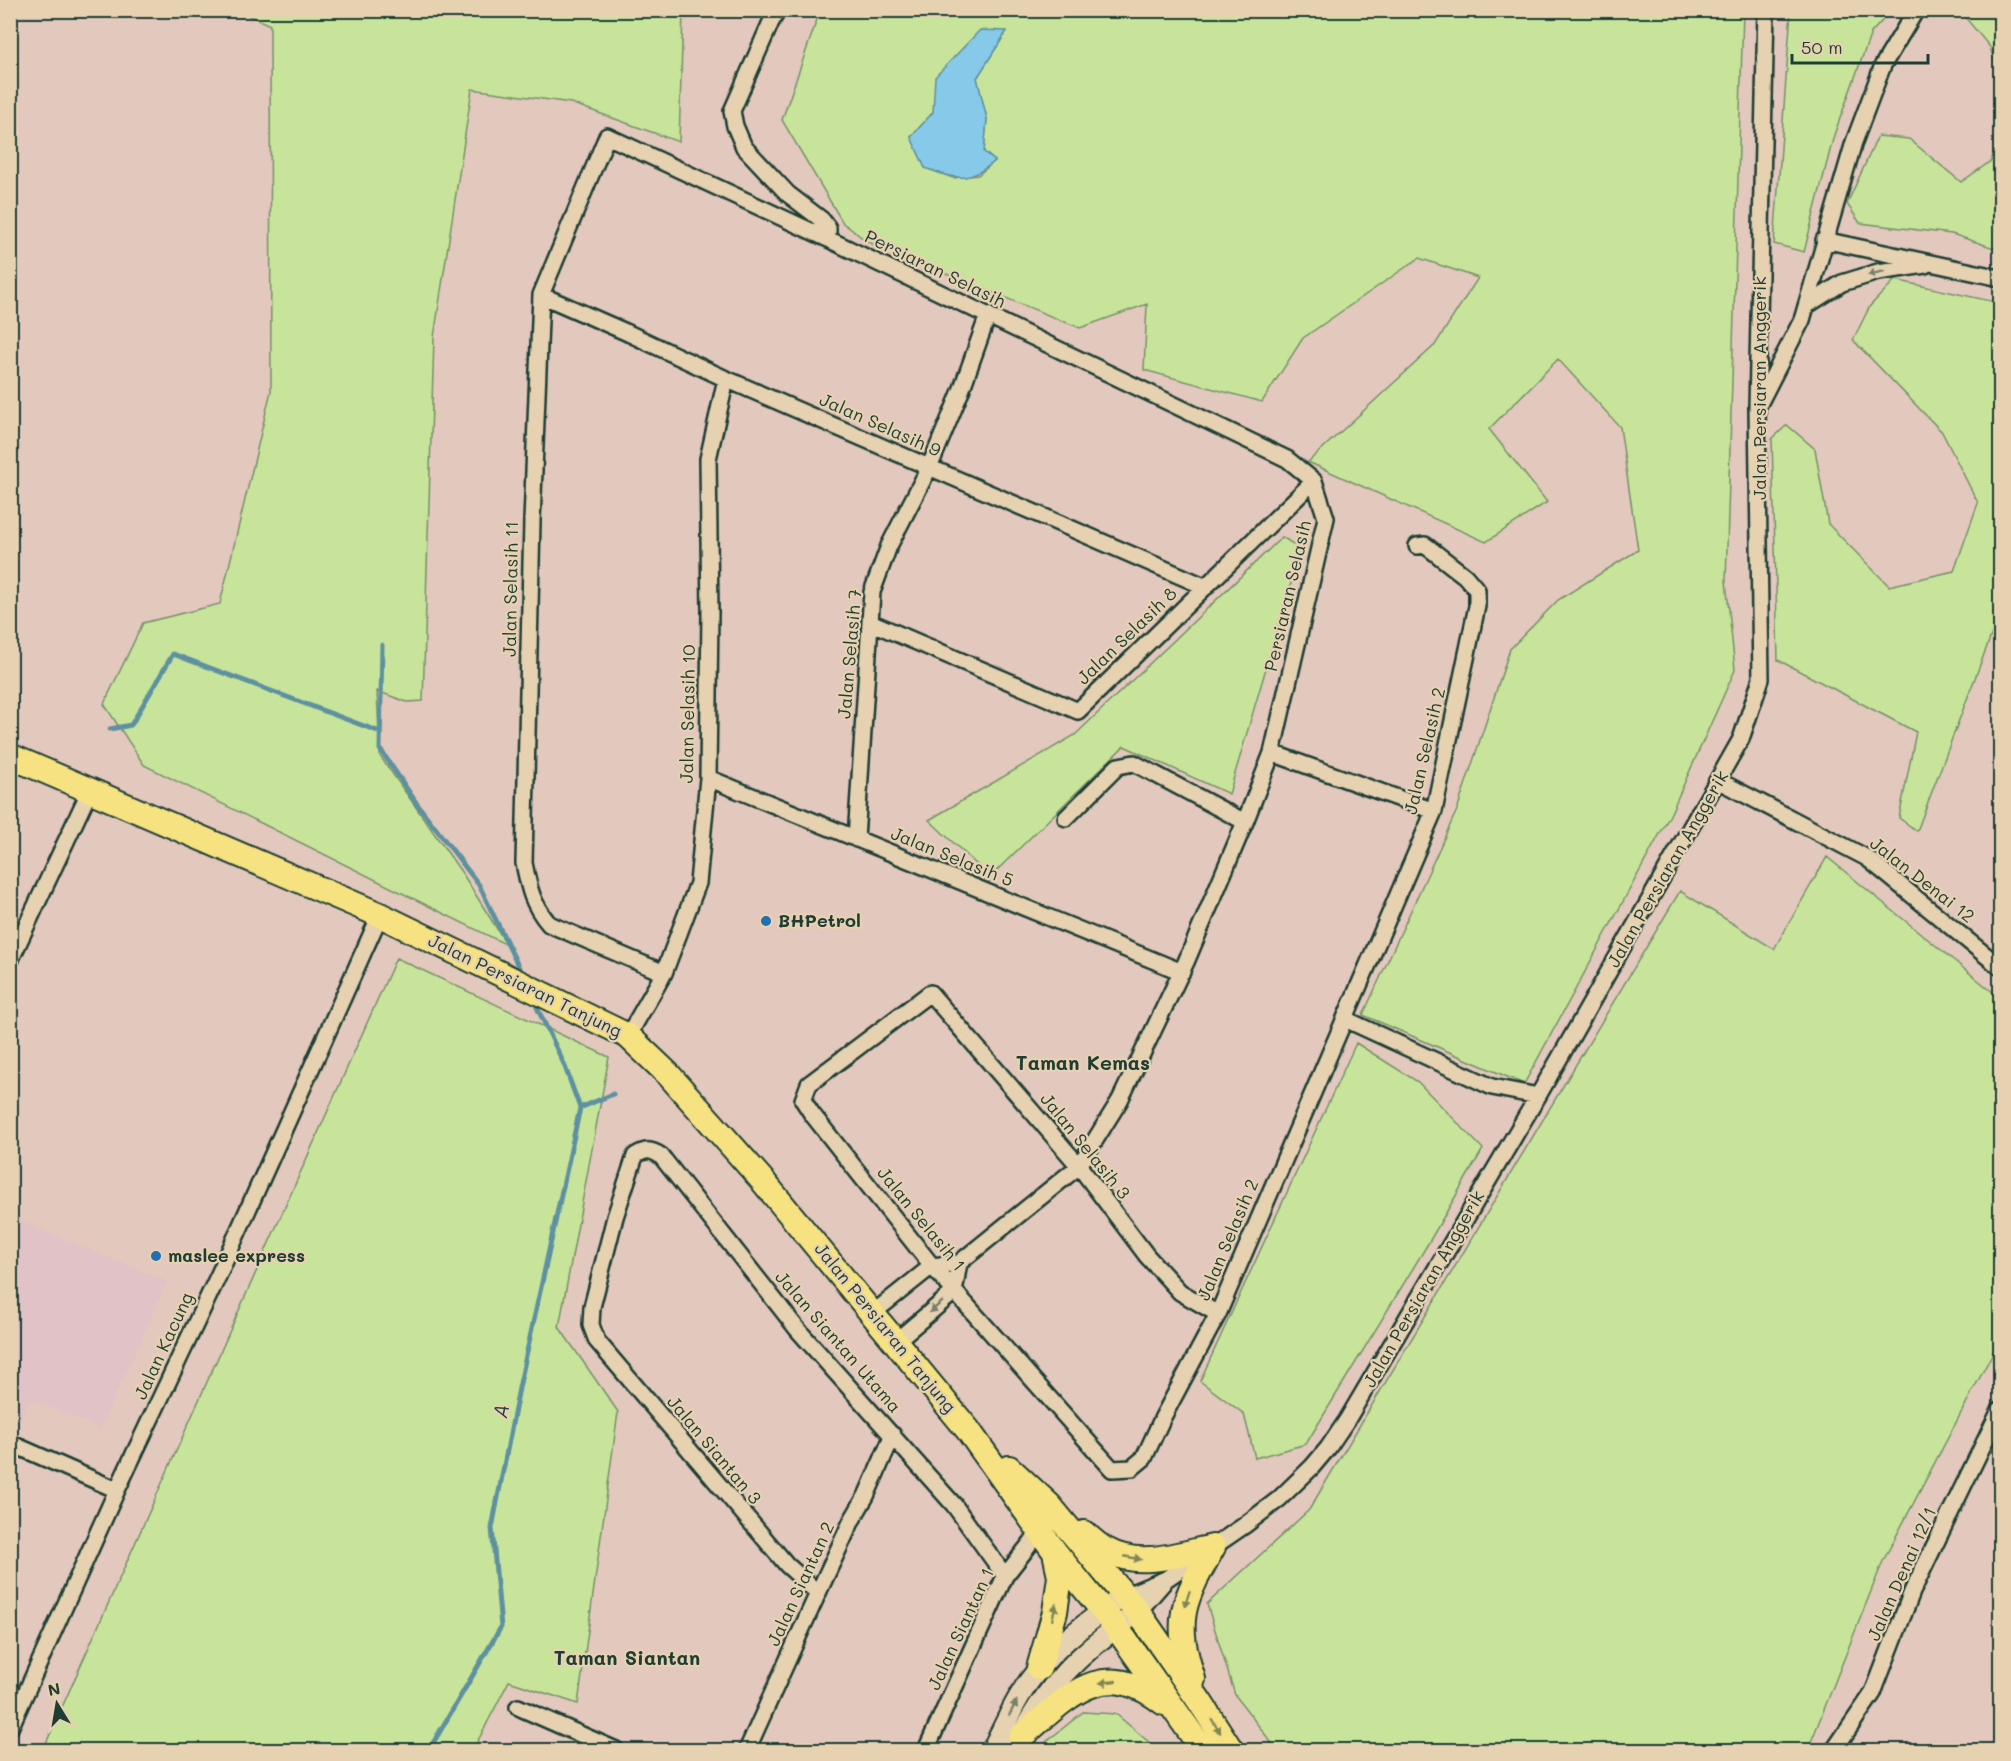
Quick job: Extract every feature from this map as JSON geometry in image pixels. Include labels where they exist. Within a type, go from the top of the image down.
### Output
[{"type":"main road","name":"Jalan Persiaran Tanjung","points":[[10,756],[380,915],[627,1036],[668,1074],[705,1114],[873,1312],[968,1430],[1055,1552],[1109,1619],[1203,1750]]},
{"type":"main road","name":"Jalan Persiaran Tanjung","points":[[968,1430],[1049,1505],[1131,1604],[1231,1750]]},
{"type":"main road","points":[[1049,1505],[1107,1551],[1131,1558],[1156,1559],[1213,1547]]},
{"type":"main road","points":[[1200,1702],[1185,1653],[1182,1623],[1189,1593],[1213,1547]]},
{"type":"main road","points":[[1039,1668],[1055,1612],[1059,1577],[1055,1552]]},
{"type":"main road","points":[[1018,1744],[1071,1695],[1084,1688],[1114,1681],[1129,1683],[1147,1690],[1178,1714]]},
{"type":"street","points":[[778,10],[732,111],[735,126],[744,147],[759,165],[788,194],[822,220],[828,228],[828,239]]},
{"type":"street","name":"Jalan Persiaran Anggerik","points":[[992,1750],[1019,1696],[1039,1668],[1072,1634],[1109,1619],[1279,1500],[1328,1449],[1538,1096],[1741,739],[1761,679],[1757,407],[1766,10]]},
{"type":"street","points":[[1757,407],[1802,320],[1854,142],[1883,65],[1916,10]]},
{"type":"street","name":"Persiaran Selasih","points":[[607,136],[1287,459],[1314,482],[1326,518],[1272,753],[1182,972],[1120,1100],[1079,1166],[959,1263]]},
{"type":"street","name":"Jalan Selasih 11","points":[[607,136],[541,295],[532,521],[524,863],[531,896],[539,913],[549,924],[664,973]]},
{"type":"street","points":[[1824,240],[2001,278]]},
{"type":"street","points":[[1806,306],[1842,283],[1878,272],[1934,263]]},
{"type":"street","name":"Jalan Selasih 9","points":[[541,295],[726,379],[1206,587]]},
{"type":"street","name":"Jalan Selasih 7","points":[[856,839],[872,592],[889,546],[929,468],[961,391],[988,315]]},
{"type":"street","name":"Jalan Selasih 10","points":[[627,1036],[664,973],[698,883],[708,778],[710,623],[708,459],[726,379]]},
{"type":"street","name":"Jalan Selasih 8","points":[[870,622],[1078,711],[1314,482]]},
{"type":"street","name":"Jalan Selasih 2","points":[[1132,1468],[1144,1458],[1163,1416],[1218,1314],[1434,812],[1477,606],[1477,590],[1465,576],[1425,546],[1417,546]]},
{"type":"street","points":[[1272,753],[1434,812]]},
{"type":"street","points":[[1066,818],[1118,766],[1134,763],[1245,822]]},
{"type":"street","name":"Jalan Selasih 5","points":[[708,778],[1182,972]]},
{"type":"street","name":"Jalan Denai 12","points":[[1719,781],[1867,858],[2001,967]]},
{"type":"street","points":[[10,961],[90,790]]},
{"type":"street","name":"Jalan Kacung","points":[[10,1728],[117,1490],[220,1272],[380,915]]},
{"type":"street","name":"Jalan Selasih 3","points":[[930,993],[1079,1166],[1147,1257],[1180,1292],[1218,1314]]},
{"type":"street","name":"Jalan Selasih 1","points":[[930,993],[809,1084],[803,1100],[932,1266],[1112,1469],[1132,1468]]},
{"type":"street","points":[[1345,1020],[1492,1087],[1538,1096]]},
{"type":"street","name":"Jalan Siantan Utama","points":[[591,1324],[592,1307],[615,1217],[635,1156],[648,1150],[661,1156],[798,1330],[954,1504],[1005,1575]]},
{"type":"street","points":[[873,1312],[932,1266],[959,1263],[954,1292],[896,1341]]},
{"type":"street","name":"Jalan Siantan 3","points":[[591,1324],[597,1341],[680,1441],[787,1565],[818,1593]]},
{"type":"street","name":"Jalan Denai 12/1","points":[[1833,1750],[1872,1693],[1912,1592],[2001,1410]]},
{"type":"street","name":"Jalan Siantan 2","points":[[747,1750],[893,1435]]},
{"type":"street","points":[[12,1447],[117,1490]]},
{"type":"street","name":"Jalan Siantan 1","points":[[926,1750],[1005,1575],[1041,1530]]},
{"type":"street","name":"Jalan Persiaran Anggerik","points":[[1018,1744],[1041,1701],[1057,1679],[1086,1650],[1109,1619]]},
{"type":"street","points":[[518,1707],[616,1750]]},
{"type":"shaded area","points":[[11,1217],[167,1282],[100,1428],[29,1399],[11,1439]]},
{"type":"green space","points":[[239,11],[683,11],[679,142],[571,103],[472,89],[434,337],[423,701],[407,702],[377,691],[380,756],[464,876],[507,945],[144,765],[104,704],[143,623],[220,604],[271,391],[270,25]]},
{"type":"green space","points":[[820,11],[1743,11],[1726,581],[1735,670],[1670,815],[1524,1084],[1363,1015],[1457,810],[1510,649],[1558,600],[1638,550],[1620,427],[1558,359],[1489,429],[1547,502],[1486,542],[1308,462],[1435,345],[1478,278],[1419,258],[1303,338],[1262,402],[1144,370],[1147,304],[1080,328],[868,242],[843,223],[782,120]],"holes":[[[1007,31],[977,78],[987,119],[984,152],[995,161],[978,175],[953,178],[925,168],[911,137]]]},
{"type":"green space","points":[[1791,11],[1891,11],[1871,33],[1834,135],[1804,252],[1774,244]]},
{"type":"green space","points":[[1960,11],[2000,11],[2000,80],[1990,47]]},
{"type":"green space","points":[[1878,136],[1909,139],[1961,182],[1991,161],[2000,136],[2000,250],[1952,234],[1860,223],[1847,204]]},
{"type":"green space","points":[[1895,280],[2000,303],[2000,612],[1917,831],[1899,818],[1916,732],[1778,660],[1772,439],[1787,425],[1815,449],[1828,524],[1889,586],[1954,571],[1978,503],[1942,432],[1853,340],[1870,306]]},
{"type":"green space","points":[[1282,537],[1301,549],[1229,794],[1124,746],[990,877],[929,820],[1075,735]]},
{"type":"green space","points":[[1827,857],[2000,998],[2000,1339],[1883,1561],[1811,1742],[1806,1750],[1277,1750],[1235,1695],[1207,1604],[1309,1510],[1680,891],[1774,949]]},
{"type":"green space","points":[[396,958],[609,1057],[559,1327],[618,1412],[578,1704],[509,1681],[473,1750],[43,1750]]},
{"type":"green space","points":[[1356,1043],[1418,1082],[1483,1149],[1306,1444],[1255,1458],[1244,1414],[1200,1381]]},
{"type":"green space","points":[[1083,1712],[1116,1714],[1158,1750],[1039,1750]]},
{"type":"water","points":[[980,30],[1007,31],[977,78],[987,119],[984,152],[995,161],[977,173],[954,177],[925,168],[911,137],[933,112],[935,77]]},
{"type":"waterway","points":[[382,645],[380,749],[417,804],[479,885],[522,974]]},
{"type":"waterway","points":[[110,729],[131,725],[173,654],[380,732]]},
{"type":"waterway","name":"A","points":[[429,1750],[501,1627],[492,1528],[519,1388],[580,1108],[564,1064],[533,999]]},
{"type":"waterway","points":[[580,1108],[613,1094]]},
{"type":"place","name":"BHPetrol","points":[[766,921]]},
{"type":"place","name":"maslee express","points":[[156,1256]]},
{"type":"district","name":"Taman Kemas","points":[[1083,1063]]},
{"type":"district","name":"Taman Siantan","points":[[627,1658]]}]
